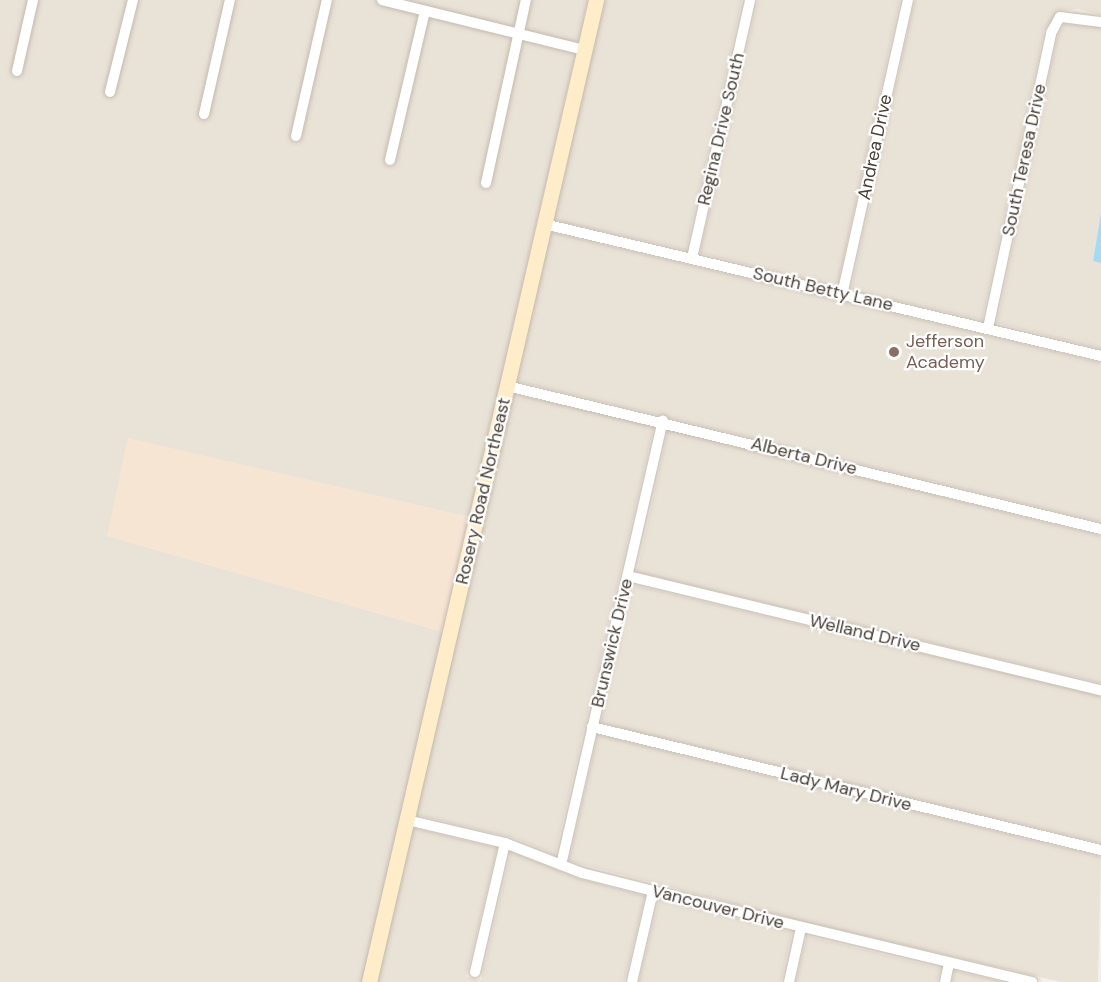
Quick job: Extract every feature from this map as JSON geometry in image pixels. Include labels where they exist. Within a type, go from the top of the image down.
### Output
[{"type":"street","points":[[17,71],[33,0]]},
{"type":"street","points":[[110,92],[133,0]]},
{"type":"street","points":[[204,114],[230,0]]},
{"type":"street","points":[[296,136],[327,0]]},
{"type":"street","points":[[382,0],[584,50]]},
{"type":"street","points":[[486,183],[526,0]]},
{"type":"street","name":"Rosery Road Northeast","points":[[369,982],[596,0]]},
{"type":"street","name":"Regina Drive South","points":[[692,258],[750,0]]},
{"type":"street","name":"Andrea Drive","points":[[842,295],[908,0]]},
{"type":"street","points":[[390,160],[425,11]]},
{"type":"street","name":"South Teresa Drive","points":[[988,328],[1051,33],[1060,17],[1083,17],[1101,22]]},
{"type":"street","name":"South Betty Lane","points":[[544,224],[1101,356]]},
{"type":"street","name":"Alberta Drive","points":[[507,386],[663,421],[1101,529]]},
{"type":"street","name":"Brunswick Drive","points":[[561,865],[663,421]]},
{"type":"street","name":"Welland Drive","points":[[628,576],[1101,690]]},
{"type":"street","name":"Lady Mary Drive","points":[[592,727],[1101,850]]},
{"type":"street","name":"Vancouver Drive","points":[[407,820],[505,843],[561,865],[653,891],[1032,982]]},
{"type":"street","points":[[475,972],[505,843]]},
{"type":"street","points":[[632,982],[653,891]]},
{"type":"street","points":[[789,982],[801,928]]},
{"type":"street","points":[[945,982],[949,963]]},
{"type":"shaded area","points":[[0,0],[588,0],[469,517],[128,439],[108,536],[443,632],[362,982],[0,982]]},
{"type":"shaded area","points":[[603,0],[742,0],[686,250],[553,220]]},
{"type":"shaded area","points":[[758,0],[900,0],[837,287],[700,253]]},
{"type":"shaded area","points":[[915,0],[1101,0],[1101,15],[1078,9],[1060,11],[1044,31],[982,320],[851,290]]},
{"type":"shaded area","points":[[1065,24],[1101,28],[1101,213],[1093,261],[1101,263],[1101,349],[997,323],[1058,35]]},
{"type":"shaded area","points":[[550,232],[1101,363],[1101,522],[516,381]]},
{"type":"shaded area","points":[[513,394],[654,426],[555,855],[514,838],[416,815]]},
{"type":"shaded area","points":[[668,430],[1101,536],[1101,683],[637,572]]},
{"type":"shaded area","points":[[128,438],[469,517],[443,632],[107,536]]},
{"type":"shaded area","points":[[634,585],[1101,696],[1101,843],[601,723]]},
{"type":"shaded area","points":[[598,735],[1101,857],[1098,982],[1061,982],[802,921],[569,861]]},
{"type":"shaded area","points":[[413,828],[497,848],[466,977],[481,980],[511,852],[580,879],[645,896],[624,982],[377,982]]},
{"type":"shaded area","points":[[659,900],[792,932],[781,982],[639,982]]},
{"type":"shaded area","points":[[807,936],[940,968],[937,982],[796,982]]},
{"type":"shaded area","points":[[955,971],[1003,982],[952,982]]},
{"type":"water","points":[[1101,213],[1101,263],[1093,261]]},
{"type":"place","name":"Jefferson Academy","points":[[894,352]]}]
